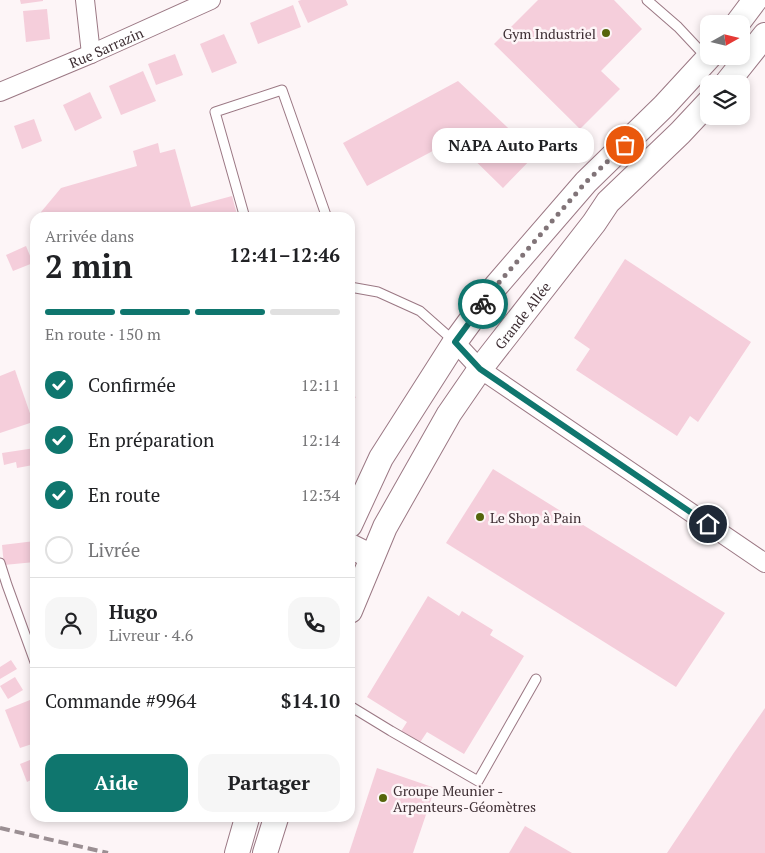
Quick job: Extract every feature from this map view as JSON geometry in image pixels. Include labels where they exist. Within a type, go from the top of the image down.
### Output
[{"type":"street","points":[[85,0],[91,54]]},
{"type":"street","name":"Rue Sarrazin","points":[[0,92],[91,54],[211,0]]},
{"type":"street","points":[[744,15],[755,0]]},
{"type":"street","points":[[733,75],[765,35]]},
{"type":"street","points":[[355,514],[381,458],[455,342],[496,286],[586,182],[658,112],[702,65]]},
{"type":"street","points":[[715,65],[723,75]]},
{"type":"street","name":"Grande Allée","points":[[355,599],[385,527],[449,414],[480,369],[594,223],[608,202],[700,111]]},
{"type":"street","points":[[586,182],[608,202]]},
{"type":"street","points":[[455,342],[480,369],[765,563]]},
{"type":"street","points":[[355,548],[372,557]]},
{"type":"street","points":[[237,853],[246,822]]},
{"type":"street","points":[[265,853],[275,822]]},
{"type":"lane","points":[[647,0],[700,49]]},
{"type":"lane","points":[[243,212],[215,112],[282,90],[325,212]]},
{"type":"lane","points":[[355,286],[378,292],[420,311],[455,342]]},
{"type":"lane","points":[[0,563],[30,648]]},
{"type":"lane","points":[[355,709],[478,782],[536,679]]},
{"type":"building","points":[[20,0],[43,0],[43,1],[21,4]]},
{"type":"building","points":[[346,0],[348,5],[308,23],[298,1]]},
{"type":"building","points":[[538,0],[614,0],[642,29],[601,71],[620,89],[580,129],[494,44]]},
{"type":"building","points":[[293,5],[301,27],[258,44],[250,23]]},
{"type":"building","points":[[47,9],[50,39],[26,42],[23,11]]},
{"type":"building","points":[[224,34],[237,63],[212,73],[200,44]]},
{"type":"building","points":[[175,54],[183,75],[156,85],[148,64]]},
{"type":"building","points":[[143,71],[156,101],[121,115],[109,86]]},
{"type":"building","points":[[458,81],[536,154],[503,188],[450,136],[441,140],[444,145],[367,186],[343,143]]},
{"type":"building","points":[[90,92],[102,118],[75,131],[63,105]]},
{"type":"building","points":[[34,119],[42,141],[22,149],[14,126]]},
{"type":"building","points":[[158,143],[160,153],[175,149],[191,207],[232,196],[236,212],[41,212],[61,188],[137,166],[133,151]]},
{"type":"building","points":[[26,246],[30,256],[30,264],[13,271],[6,255]]},
{"type":"building","points":[[625,259],[751,342],[698,422],[690,416],[677,436],[576,370],[590,349],[574,338]]},
{"type":"building","points":[[15,370],[30,413],[30,423],[0,433],[0,376]]},
{"type":"building","points":[[30,449],[30,466],[17,468],[16,462],[4,465],[2,453]]},
{"type":"building","points":[[493,469],[725,613],[676,687],[446,543]]},
{"type":"building","points":[[30,542],[30,562],[4,565],[2,545]]},
{"type":"building","points":[[428,596],[459,616],[462,611],[493,630],[490,635],[524,656],[464,754],[427,732],[419,744],[400,733],[407,722],[367,697]]},
{"type":"building","points":[[11,660],[17,669],[0,679],[0,667]]},
{"type":"building","points":[[15,677],[23,690],[8,699],[0,686]]},
{"type":"building","points":[[30,700],[30,745],[20,748],[5,710]]},
{"type":"building","points":[[765,708],[765,853],[667,853],[733,754]]},
{"type":"building","points":[[30,760],[30,780],[27,782],[20,764]]},
{"type":"building","points":[[377,768],[435,788],[413,853],[349,853]]},
{"type":"building","points":[[525,826],[572,853],[509,853]]},
{"type":"railway","points":[[0,828],[108,853]]},
{"type":"way so far","points":[[483,304],[496,286],[586,182],[625,145]]},
{"type":"place","name":"Gym Industriel","points":[[606,33]]},
{"type":"place","name":"NAPA Auto Parts","points":[[625,145]]},
{"type":"place","name":"Le Shop à Pain","points":[[480,517]]},
{"type":"place","name":"Groupe Meunier - Arpenteurs-Géomètres","points":[[383,798]]},
{"type":"route","points":[[483,304],[455,342],[480,369],[708,524]]}]
